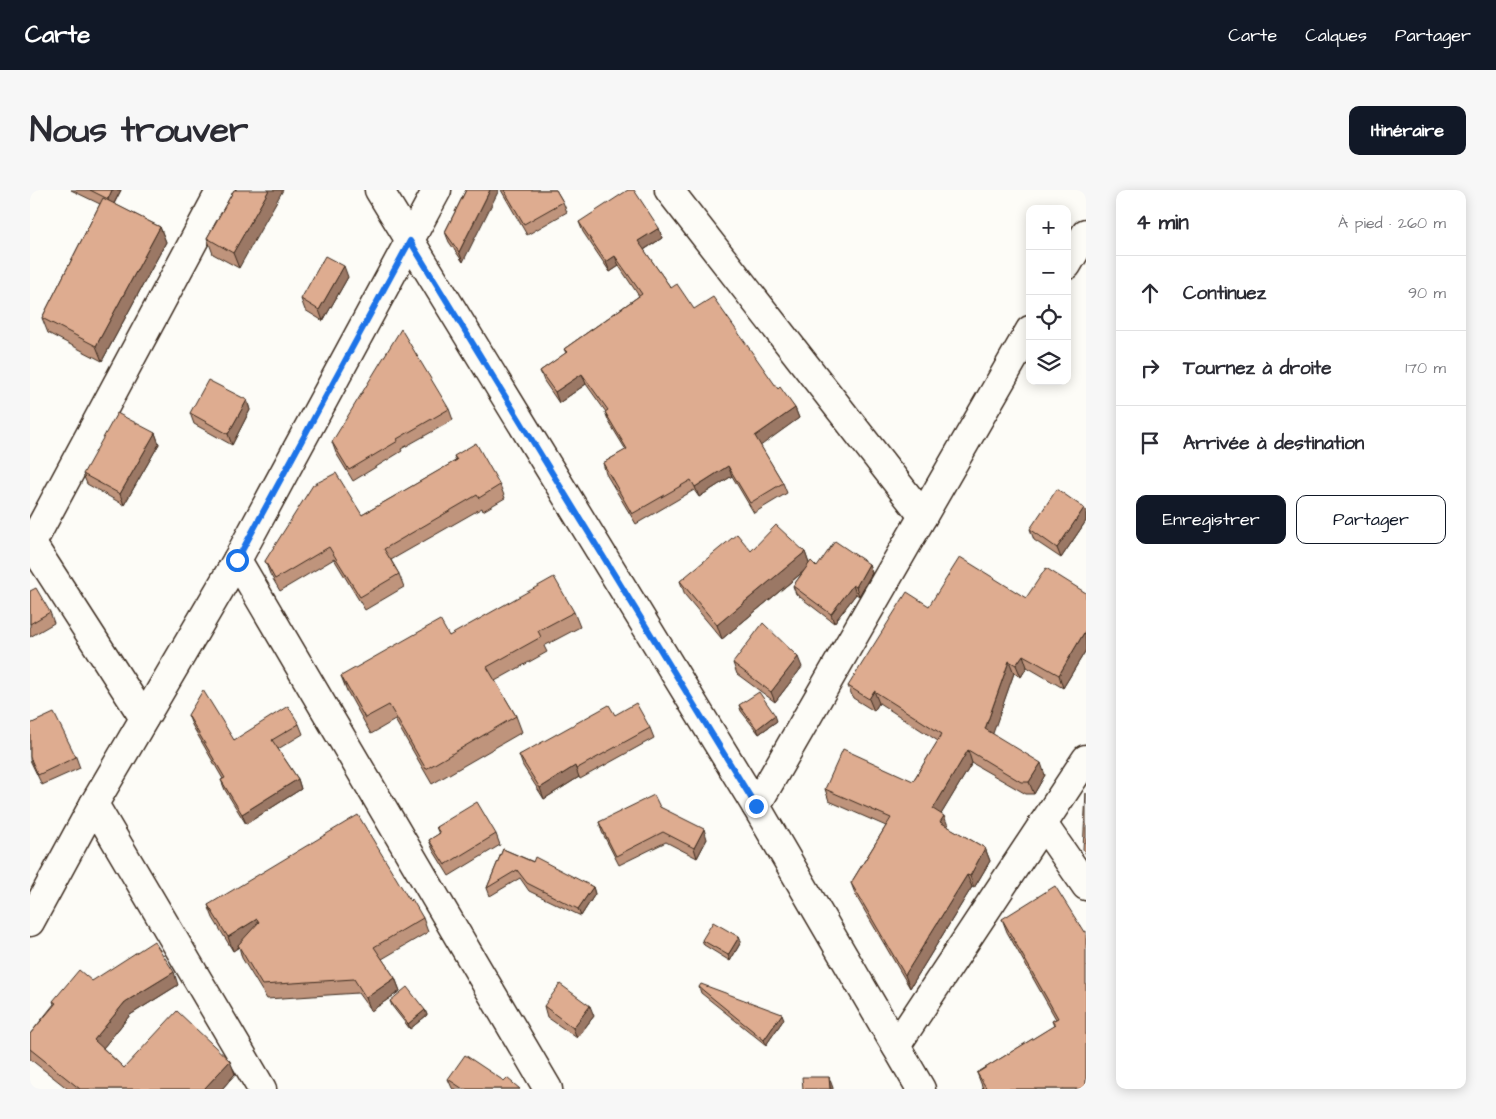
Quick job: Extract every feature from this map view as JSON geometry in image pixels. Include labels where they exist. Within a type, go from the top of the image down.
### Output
[{"type":"street","points":[[144,718],[31,542],[221,190]]},
{"type":"street","points":[[379,190],[756,806],[921,1089]]},
{"type":"street","points":[[30,922],[94,804],[237,560],[438,190]]},
{"type":"street","points":[[669,190],[922,516]]},
{"type":"street","points":[[756,806],[1026,337]]},
{"type":"street","points":[[237,560],[548,1089]]},
{"type":"street","points":[[896,1046],[1086,759]]},
{"type":"street","points":[[94,804],[262,1089]]},
{"type":"street","points":[[1043,824],[1086,886]]},
{"type":"building","points":[[90,190],[112,190],[108,199]]},
{"type":"building","points":[[234,190],[269,190],[233,253],[207,238]]},
{"type":"building","points":[[466,190],[490,190],[459,252],[445,232]]},
{"type":"building","points":[[504,190],[556,190],[563,202],[524,224]]},
{"type":"building","points":[[628,190],[634,190],[659,228],[638,241],[671,288],[677,284],[694,309],[713,297],[778,389],[780,387],[795,408],[755,436],[783,483],[750,503],[728,466],[695,487],[691,480],[632,514],[603,463],[627,449],[605,412],[608,410],[582,374],[555,392],[540,371],[567,352],[564,349],[642,294],[615,256],[606,262],[579,222]]},
{"type":"building","points":[[103,198],[160,227],[96,346],[42,318]]},
{"type":"building","points":[[325,256],[344,266],[319,310],[301,299]]},
{"type":"building","points":[[401,329],[449,409],[349,470],[332,442]]},
{"type":"building","points":[[208,380],[247,400],[228,434],[190,413]]},
{"type":"building","points":[[117,413],[155,433],[120,494],[83,474]]},
{"type":"building","points":[[476,443],[500,485],[479,498],[477,495],[384,549],[399,574],[360,597],[329,547],[275,579],[265,561],[313,485],[336,473],[362,515],[457,460],[454,456]]},
{"type":"building","points":[[1057,489],[1084,508],[1057,548],[1030,529]]},
{"type":"building","points":[[776,525],[805,552],[717,625],[680,581],[737,534],[751,551]]},
{"type":"building","points":[[835,541],[869,564],[856,587],[853,585],[831,614],[793,586],[811,561],[817,567]]},
{"type":"building","points":[[960,557],[1026,598],[1046,568],[1086,593],[1086,632],[1059,675],[1023,655],[1016,665],[1009,661],[985,729],[1041,763],[1029,782],[1021,782],[968,750],[933,809],[944,816],[940,822],[985,848],[970,876],[967,875],[905,975],[851,883],[891,818],[825,789],[843,749],[913,781],[942,734],[874,691],[869,699],[848,686],[907,592],[929,606]]},
{"type":"building","points":[[554,577],[574,612],[538,631],[541,637],[487,667],[516,716],[426,769],[389,705],[365,718],[341,676],[440,620],[449,636]]},
{"type":"building","points":[[36,588],[50,612],[30,624],[30,591]]},
{"type":"building","points":[[763,623],[798,657],[771,692],[733,663]]},
{"type":"building","points":[[203,690],[234,740],[288,706],[299,724],[272,740],[298,779],[242,814],[221,780],[225,778],[188,715]]},
{"type":"building","points":[[759,692],[775,715],[757,729],[739,705]]},
{"type":"building","points":[[636,703],[650,728],[576,769],[575,766],[540,788],[519,755],[609,705],[615,715]]},
{"type":"building","points":[[54,713],[76,757],[38,775],[30,757],[30,724]]},
{"type":"building","points":[[1086,793],[1086,854],[1083,849]]},
{"type":"building","points":[[654,795],[660,807],[704,829],[694,848],[663,832],[616,856],[599,822]]},
{"type":"building","points":[[477,802],[496,834],[445,865],[429,840],[440,833],[436,827]]},
{"type":"building","points":[[358,815],[410,901],[412,899],[423,918],[374,947],[395,978],[366,998],[354,979],[262,985],[238,945],[259,922],[257,919],[228,937],[208,905]]},
{"type":"building","points":[[503,849],[533,862],[535,857],[593,887],[578,909],[527,883],[517,870],[487,888]]},
{"type":"building","points":[[1055,886],[1084,932],[1086,931],[1086,1089],[987,1089],[977,1073],[1055,1025],[1052,1021],[1058,1018],[1002,919]]},
{"type":"building","points":[[713,922],[739,937],[728,955],[702,940]]},
{"type":"building","points":[[154,941],[174,972],[125,1002],[94,1040],[124,1068],[177,1011],[230,1061],[204,1089],[80,1089],[30,1049],[30,1034],[56,1003],[53,1001],[79,970],[92,981]]},
{"type":"building","points":[[560,984],[590,1006],[573,1028],[544,1006]]},
{"type":"building","points":[[701,984],[782,1014],[764,1040],[699,987]]},
{"type":"building","points":[[407,987],[425,1010],[408,1024],[390,1001]]},
{"type":"building","points":[[465,1055],[504,1081],[507,1078],[520,1089],[463,1089],[448,1079]]},
{"type":"building","points":[[802,1077],[829,1077],[830,1089],[803,1089]]},
{"type":"route","points":[[237,560],[410,241],[756,806]]}]
